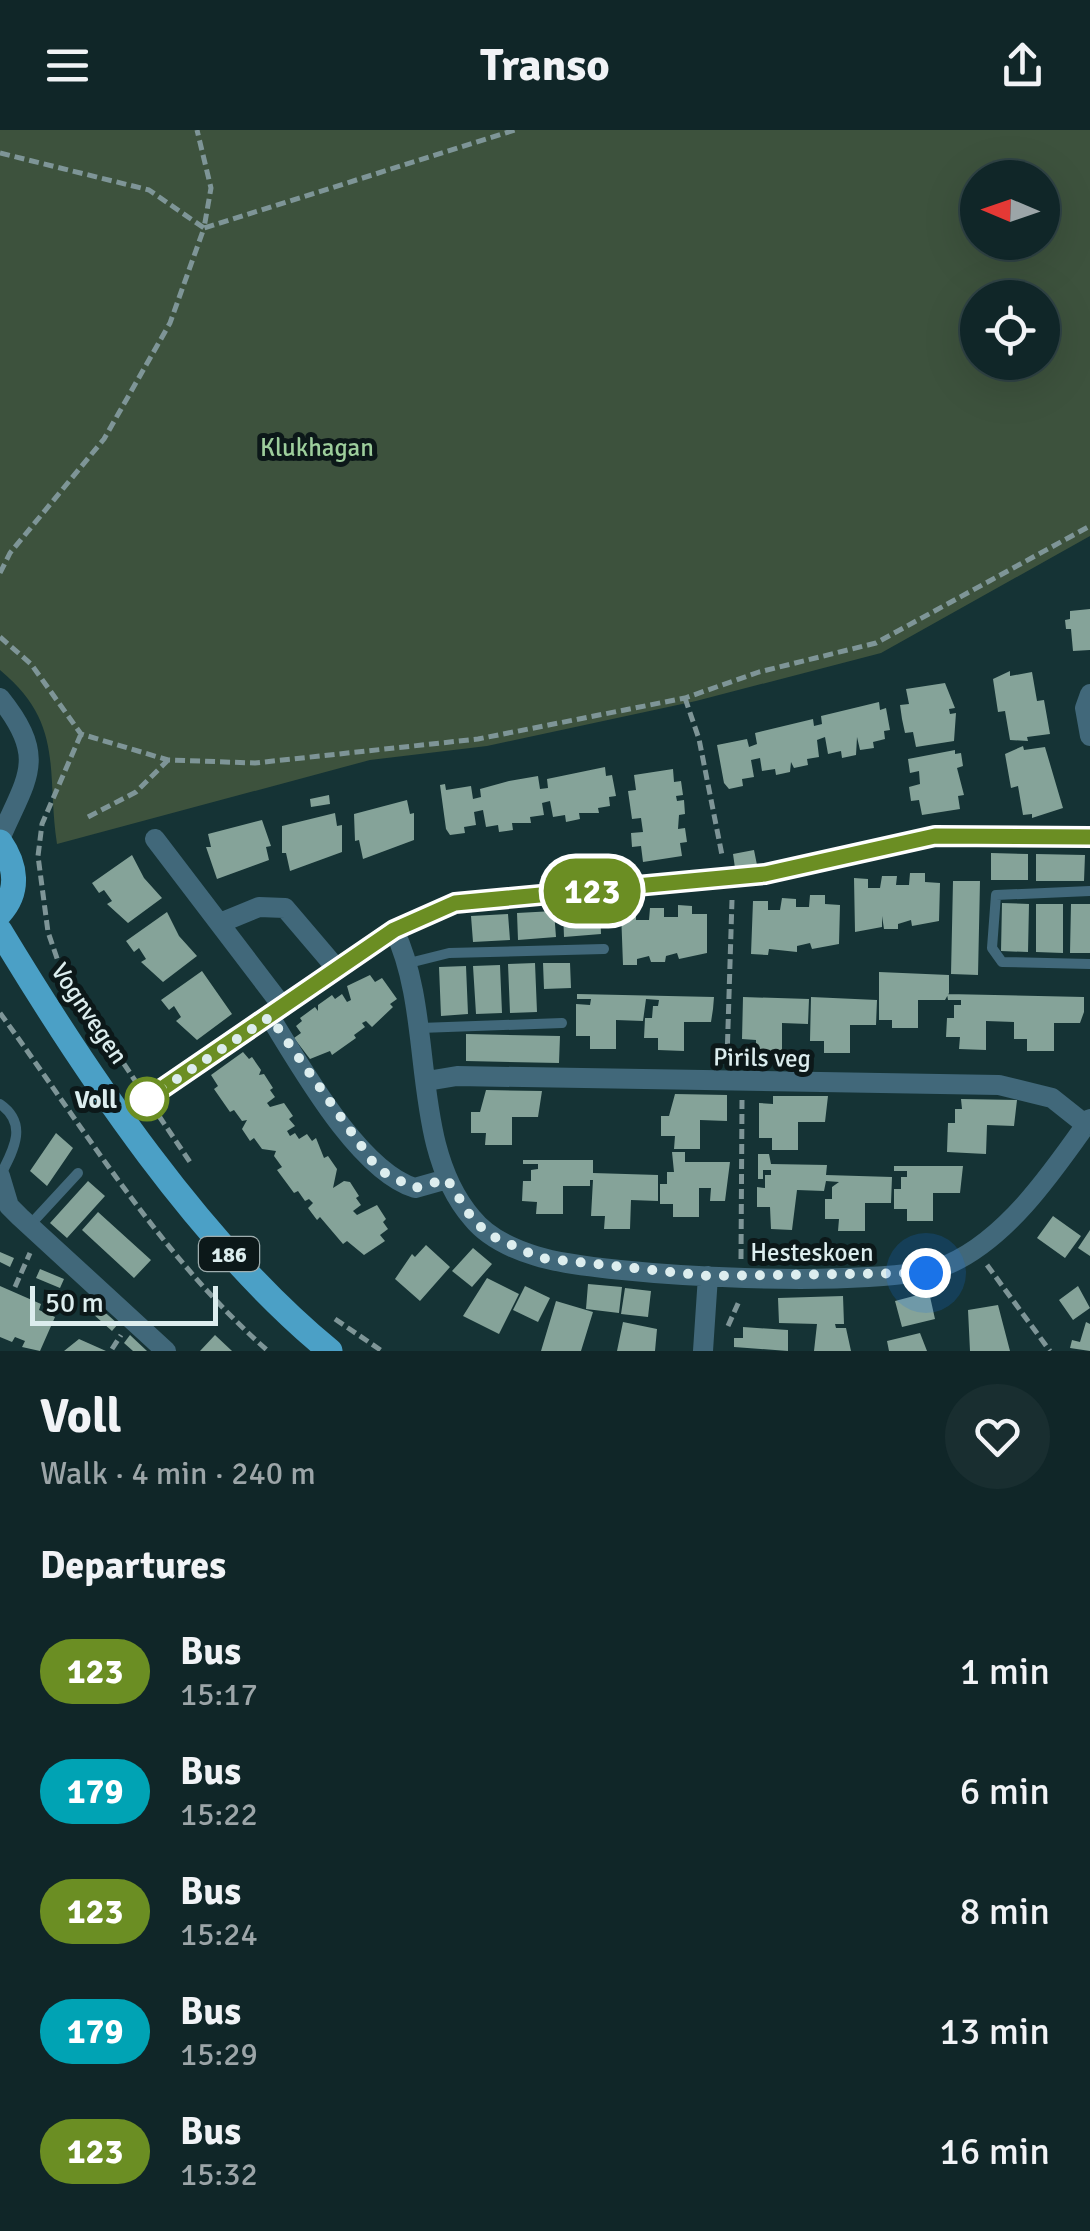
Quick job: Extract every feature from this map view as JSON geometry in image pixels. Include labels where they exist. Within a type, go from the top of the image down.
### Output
[{"type":"main road","points":[[0,841],[14,873],[13,891],[0,913]]},
{"type":"main road","name":"Vognvegen","points":[[0,931],[143,1144],[214,1240],[330,1351]]},
{"type":"street","points":[[1090,694],[1085,708],[1090,736]]},
{"type":"street","points":[[0,698],[28,746],[31,773],[0,841]]},
{"type":"street","points":[[147,1099],[394,930],[455,903],[729,879],[935,836],[1090,837]]},
{"type":"street","points":[[155,839],[220,923],[338,1116],[386,1174],[415,1188],[447,1179]]},
{"type":"street","points":[[220,923],[228,916],[258,907],[284,908],[337,969]]},
{"type":"street","name":"Hesteskoen","points":[[394,930],[409,964],[426,1081],[447,1179],[473,1220],[490,1235],[527,1253],[590,1265],[708,1276],[926,1273],[975,1249],[1055,1168],[1088,1122]]},
{"type":"street","name":"Pirils veg","points":[[426,1081],[457,1076],[1021,1087],[1052,1098],[1088,1122]]},
{"type":"street","points":[[0,1176],[9,1206],[166,1351]]},
{"type":"street","points":[[703,1351],[708,1276]]},
{"type":"lane","points":[[1090,891],[996,894],[992,948],[1002,962],[1090,964]]},
{"type":"lane","points":[[409,964],[449,953],[604,949]]},
{"type":"lane","points":[[420,1028],[562,1024]]},
{"type":"lane","points":[[0,1104],[16,1121],[18,1136],[0,1176]]},
{"type":"lane","points":[[35,1231],[78,1172]]},
{"type":"path","points":[[0,573],[10,554],[104,438],[170,322],[204,228],[211,188],[197,130]]},
{"type":"path","points":[[204,228],[514,130]]},
{"type":"path","points":[[2,152],[149,190],[204,228]]},
{"type":"path","points":[[0,636],[31,664],[81,734],[168,760],[255,763],[478,739],[685,698],[759,672],[876,643],[1090,526]]},
{"type":"path","points":[[685,698],[699,739],[729,879],[727,1069],[742,1092],[741,1296],[727,1339]]},
{"type":"path","points":[[81,734],[42,824],[38,856],[48,932],[60,968],[199,1175]]},
{"type":"path","points":[[88,818],[136,792],[168,760]]},
{"type":"path","points":[[0,1012],[178,1258],[224,1313],[268,1351]]},
{"type":"path","points":[[15,1287],[35,1231]]},
{"type":"path","points":[[975,1249],[1050,1351]]},
{"type":"path","points":[[332,1317],[382,1351]]},
{"type":"green space","name":"Klukhagan","points":[[0,130],[1090,130],[1090,536],[881,653],[696,701],[487,746],[370,760],[57,844],[49,750],[35,710],[0,670]]},
{"type":"building","points":[[1090,609],[1090,650],[1073,651],[1071,629],[1066,629],[1065,620],[1070,619],[1070,611]]},
{"type":"building","points":[[1010,671],[1010,676],[1032,672],[1037,701],[1044,700],[1050,734],[1027,737],[1028,741],[1010,740],[1005,711],[998,712],[993,679]]},
{"type":"building","points":[[945,683],[955,708],[949,709],[950,714],[956,713],[954,741],[916,747],[913,732],[905,733],[902,719],[900,705],[909,704],[906,689]]},
{"type":"building","points":[[879,702],[880,710],[886,708],[890,730],[884,731],[885,739],[873,742],[874,748],[860,750],[857,737],[856,755],[842,758],[841,751],[828,754],[825,737],[817,740],[819,757],[807,759],[808,765],[794,768],[791,762],[790,772],[776,775],[775,769],[762,771],[760,758],[751,760],[754,777],[742,779],[743,786],[729,789],[724,783],[717,745],[747,739],[749,747],[757,744],[755,733],[813,719],[814,726],[822,724],[821,716]]},
{"type":"building","points":[[1023,746],[1024,750],[1045,747],[1063,808],[1032,818],[1032,814],[1023,815],[1018,786],[1011,788],[1005,754]]},
{"type":"building","points":[[955,750],[955,754],[961,753],[963,766],[957,768],[964,795],[958,796],[960,809],[922,815],[919,800],[911,801],[909,787],[920,784],[919,771],[910,773],[908,759]]},
{"type":"building","points":[[605,767],[606,776],[612,775],[616,796],[609,797],[610,806],[598,808],[599,813],[579,813],[580,819],[566,822],[565,815],[553,817],[550,801],[542,803],[544,815],[530,817],[531,823],[512,823],[513,830],[499,832],[498,825],[486,827],[483,810],[474,812],[476,825],[464,827],[465,833],[450,835],[446,829],[440,785],[445,784],[446,790],[471,786],[473,799],[481,797],[480,789],[509,781],[538,776],[540,789],[548,788],[547,779]]},
{"type":"building","points":[[673,769],[674,782],[681,781],[683,795],[676,796],[677,801],[684,800],[685,814],[679,815],[678,829],[685,828],[687,842],[680,843],[682,856],[643,862],[641,846],[632,847],[631,833],[643,832],[641,818],[632,819],[628,791],[636,790],[634,775]]},
{"type":"building","points":[[329,795],[330,804],[311,807],[310,799]]},
{"type":"building","points":[[407,800],[410,814],[414,813],[414,840],[363,859],[359,840],[355,841],[354,814]]},
{"type":"building","points":[[335,813],[337,826],[342,825],[342,852],[290,871],[286,853],[282,853],[282,826]]},
{"type":"building","points":[[262,820],[271,846],[266,847],[269,860],[217,879],[206,847],[211,847],[208,834]]},
{"type":"building","points":[[754,850],[757,865],[735,868],[733,854]]},
{"type":"building","points":[[991,853],[1028,854],[1028,880],[991,880]]},
{"type":"building","points":[[1036,854],[1085,855],[1084,881],[1036,881]]},
{"type":"building","points":[[132,855],[144,878],[162,898],[128,923],[107,904],[112,901],[104,890],[99,893],[92,883]]},
{"type":"building","points":[[910,873],[925,873],[925,882],[940,883],[939,921],[912,926],[911,920],[898,924],[898,929],[884,929],[882,916],[882,927],[855,932],[854,878],[868,879],[868,888],[880,888],[882,876],[897,876],[896,885],[909,885]]},
{"type":"building","points":[[953,881],[980,881],[978,975],[951,974]]},
{"type":"building","points":[[810,895],[825,895],[825,904],[840,905],[839,944],[812,949],[810,943],[797,946],[797,952],[769,949],[768,955],[751,954],[753,901],[768,901],[768,910],[780,910],[782,898],[796,899],[796,907],[809,907]]},
{"type":"building","points":[[1002,903],[1029,904],[1028,952],[1001,951]]},
{"type":"building","points":[[1036,904],[1063,904],[1063,953],[1036,952]]},
{"type":"building","points":[[1071,904],[1090,904],[1090,953],[1070,953]]},
{"type":"building","points":[[678,905],[692,906],[692,914],[707,914],[707,953],[679,959],[677,953],[666,956],[665,962],[651,962],[649,956],[637,959],[637,965],[623,965],[621,911],[636,911],[636,920],[649,920],[650,908],[664,908],[664,917],[678,917]]},
{"type":"building","points":[[600,908],[601,934],[564,937],[563,910]]},
{"type":"building","points":[[554,911],[556,937],[518,940],[517,913]]},
{"type":"building","points":[[167,912],[179,936],[197,956],[163,982],[141,962],[146,959],[139,948],[134,952],[126,941]]},
{"type":"building","points":[[508,914],[510,940],[473,942],[471,916]]},
{"type":"building","points":[[535,963],[537,1012],[510,1013],[508,964]]},
{"type":"building","points":[[543,963],[570,963],[571,988],[544,989]]},
{"type":"building","points":[[500,965],[502,1013],[476,1014],[473,966]]},
{"type":"building","points":[[466,966],[468,1014],[441,1016],[439,967]]},
{"type":"building","points":[[202,971],[232,1014],[197,1040],[176,1021],[181,1017],[174,1006],[169,1010],[161,1000]]},
{"type":"building","points":[[879,972],[949,975],[949,993],[945,1000],[918,1000],[918,1028],[892,1028],[892,1020],[879,1020]]},
{"type":"building","points":[[370,975],[375,982],[382,978],[397,999],[390,1004],[393,1007],[372,1027],[366,1021],[362,1023],[365,1027],[354,1035],[356,1038],[332,1055],[330,1051],[310,1059],[294,1038],[301,1033],[296,1026],[302,1021],[300,1018],[315,1007],[318,1011],[318,1005],[332,995],[335,999],[342,994],[347,1002],[351,1000],[347,986]]},
{"type":"building","points":[[577,994],[714,997],[711,1022],[684,1022],[684,1051],[658,1050],[658,1038],[644,1038],[645,1018],[652,1018],[653,1006],[658,1006],[659,1000],[646,999],[643,1021],[616,1020],[616,1049],[590,1049],[590,1036],[576,1036],[576,1004],[590,1005],[591,999],[577,999]]},
{"type":"building","points":[[947,994],[1084,997],[1084,1012],[1080,1023],[1054,1023],[1054,1051],[1027,1051],[1027,1039],[1014,1039],[1014,1022],[986,1021],[986,1050],[959,1049],[960,1037],[946,1037],[947,1018],[954,1018],[954,1005],[961,1005],[961,1000],[948,1000]]},
{"type":"building","points":[[743,997],[809,999],[808,1024],[782,1023],[782,1052],[756,1052],[756,1040],[742,1039]]},
{"type":"building","points":[[811,997],[877,1000],[876,1025],[850,1025],[850,1053],[824,1053],[824,1041],[810,1041]]},
{"type":"building","points":[[466,1034],[560,1036],[559,1063],[466,1061]]},
{"type":"building","points":[[243,1052],[249,1059],[252,1057],[261,1070],[259,1075],[264,1074],[273,1088],[270,1090],[275,1097],[267,1103],[270,1107],[284,1103],[293,1116],[289,1119],[295,1126],[287,1131],[290,1136],[295,1133],[299,1139],[307,1134],[312,1141],[316,1138],[324,1158],[328,1156],[337,1169],[333,1188],[350,1182],[361,1205],[353,1211],[357,1215],[377,1205],[386,1219],[383,1222],[388,1229],[380,1235],[385,1241],[364,1255],[347,1241],[343,1244],[308,1208],[313,1203],[305,1201],[298,1191],[294,1193],[277,1170],[282,1167],[274,1156],[276,1151],[262,1149],[254,1138],[250,1141],[242,1129],[247,1120],[242,1121],[234,1110],[230,1112],[214,1089],[218,1086],[211,1075]]},
{"type":"building","points":[[486,1090],[542,1091],[538,1117],[512,1117],[512,1145],[485,1145],[486,1133],[471,1133],[471,1112],[480,1112]]},
{"type":"building","points":[[675,1094],[727,1095],[727,1121],[700,1120],[700,1149],[674,1149],[675,1136],[661,1136],[661,1116],[669,1116]]},
{"type":"building","points":[[773,1096],[828,1096],[825,1122],[798,1122],[798,1150],[772,1150],[772,1138],[759,1138],[759,1103],[773,1104]]},
{"type":"building","points":[[961,1099],[1017,1100],[1014,1126],[987,1125],[986,1154],[947,1152],[948,1123],[955,1123],[955,1109],[962,1109]]},
{"type":"building","points":[[56,1133],[73,1148],[47,1186],[30,1171]]},
{"type":"building","points":[[672,1152],[685,1152],[685,1162],[730,1162],[725,1201],[710,1201],[711,1188],[699,1188],[699,1217],[673,1217],[673,1204],[660,1204],[660,1184],[667,1184],[667,1172],[674,1172]]},
{"type":"building","points":[[758,1154],[769,1154],[771,1164],[827,1165],[826,1175],[892,1177],[891,1203],[865,1203],[865,1231],[838,1231],[839,1219],[825,1219],[825,1199],[832,1199],[832,1187],[839,1182],[826,1181],[824,1191],[797,1190],[792,1230],[771,1229],[770,1207],[757,1207],[757,1187],[765,1188],[765,1175],[771,1175],[771,1170],[763,1170],[763,1179],[758,1179]]},
{"type":"building","points":[[523,1160],[593,1160],[593,1173],[658,1175],[658,1201],[631,1200],[630,1229],[604,1229],[605,1216],[591,1216],[590,1180],[590,1186],[563,1186],[563,1214],[536,1214],[537,1202],[522,1201],[523,1181],[531,1181],[531,1170],[538,1169],[538,1164],[523,1164]]},
{"type":"building","points":[[894,1166],[963,1166],[960,1193],[933,1193],[933,1221],[907,1221],[907,1209],[894,1209],[894,1189],[901,1189],[901,1177],[907,1177],[907,1171],[894,1171]]},
{"type":"building","points":[[88,1181],[105,1196],[67,1238],[50,1223]]},
{"type":"building","points":[[98,1212],[151,1260],[134,1278],[82,1230]]},
{"type":"building","points":[[1053,1216],[1081,1236],[1065,1258],[1037,1238]]},
{"type":"building","points":[[1090,1230],[1090,1256],[1078,1248]]},
{"type":"building","points":[[426,1245],[450,1267],[420,1301],[395,1279],[412,1254],[415,1257]]},
{"type":"building","points":[[473,1248],[492,1264],[472,1287],[452,1271]]},
{"type":"building","points":[[0,1252],[14,1258],[10,1267],[0,1262]]},
{"type":"building","points":[[40,1269],[64,1279],[60,1288],[36,1278]]},
{"type":"building","points":[[487,1278],[519,1294],[499,1334],[463,1316]]},
{"type":"building","points":[[588,1284],[622,1287],[619,1313],[586,1309]]},
{"type":"building","points":[[0,1286],[41,1304],[39,1310],[55,1317],[40,1351],[22,1347],[25,1341],[15,1337],[12,1342],[0,1337]]},
{"type":"building","points":[[525,1286],[550,1298],[538,1322],[513,1310]]},
{"type":"building","points":[[1078,1286],[1090,1308],[1073,1320],[1059,1300]]},
{"type":"building","points":[[625,1288],[651,1291],[648,1317],[621,1314]]},
{"type":"building","points":[[929,1292],[935,1319],[902,1327],[895,1301]]},
{"type":"building","points":[[843,1296],[844,1324],[835,1324],[836,1328],[846,1328],[851,1351],[814,1351],[817,1324],[779,1323],[778,1298]]},
{"type":"building","points":[[556,1301],[593,1312],[581,1351],[541,1351]]},
{"type":"building","points":[[998,1305],[1010,1351],[970,1351],[968,1310]]},
{"type":"building","points":[[99,1307],[118,1324],[112,1331],[93,1314]]},
{"type":"building","points":[[623,1322],[657,1329],[655,1351],[617,1351]]},
{"type":"building","points":[[1086,1322],[1090,1324],[1090,1351],[1070,1348],[1072,1340],[1080,1342]]},
{"type":"building","points":[[743,1327],[788,1330],[788,1351],[734,1347],[734,1338],[743,1338]]},
{"type":"building","points":[[920,1333],[927,1351],[889,1351],[887,1341]]},
{"type":"building","points":[[130,1335],[147,1351],[133,1351],[124,1343]]},
{"type":"building","points":[[215,1335],[232,1351],[200,1351]]},
{"type":"building","points":[[79,1339],[106,1351],[64,1351]]},
{"type":"bus line","name":"123","points":[[147,1099],[394,930],[433,909],[455,903],[765,874],[935,836],[980,832],[1090,837]]},
{"type":"place","name":"Voll","points":[[147,1099]]},
{"type":"route","points":[[147,1099],[270,1017],[293,1055],[372,1161],[386,1174],[415,1188],[447,1179],[473,1220],[514,1248],[540,1258],[708,1276],[926,1273]]}]
